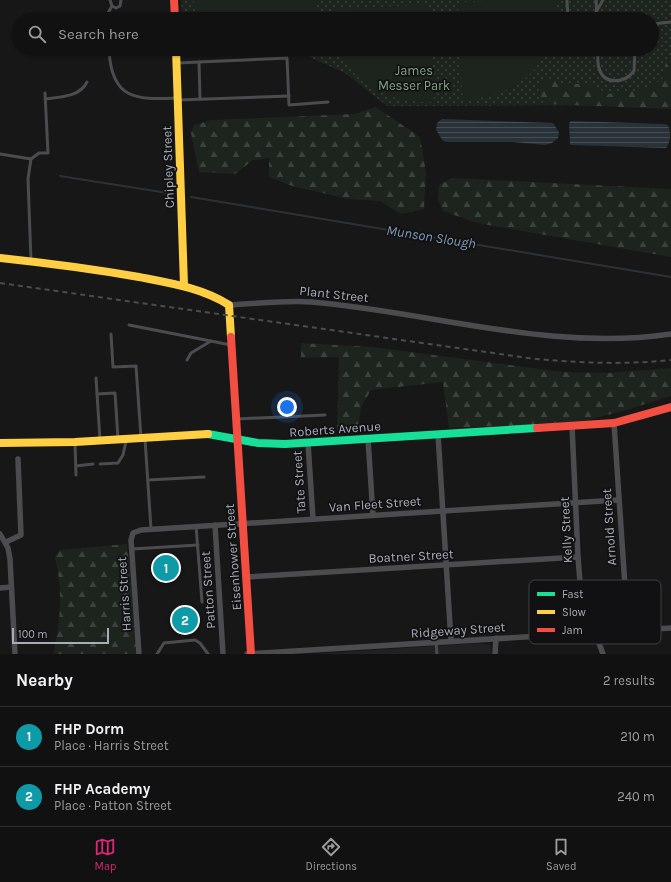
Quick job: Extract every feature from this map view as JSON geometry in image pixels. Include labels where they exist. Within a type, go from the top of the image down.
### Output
[{"type":"street","points":[[174,0],[175,12]]},
{"type":"street","name":"Chipley Street","points":[[176,56],[184,285]]},
{"type":"street","points":[[0,258],[184,285],[218,296],[229,305]]},
{"type":"street","name":"Plant Street","points":[[229,305],[310,302],[504,330],[575,338],[634,338],[671,334]]},
{"type":"street","name":"Eisenhower Street","points":[[229,305],[251,654]]},
{"type":"street","name":"Roberts Avenue","points":[[0,443],[100,441],[211,434],[258,443],[308,443],[614,423],[671,407]]},
{"type":"street","name":"Arnold Street","points":[[614,423],[624,580]]},
{"type":"street","name":"Kelly Street","points":[[572,426],[580,580]]},
{"type":"street","points":[[438,434],[451,641]]},
{"type":"street","points":[[368,439],[373,515]]},
{"type":"street","points":[[238,458],[244,448],[258,443]]},
{"type":"street","name":"Tate Street","points":[[308,443],[313,519]]},
{"type":"street","points":[[6,542],[21,535],[18,459]]},
{"type":"street","name":"Van Fleet Street","points":[[134,533],[141,530],[151,529],[618,500]]},
{"type":"street","name":"Patton Street","points":[[215,525],[223,654]]},
{"type":"street","name":"Harris Street","points":[[134,533],[132,549],[139,654]]},
{"type":"street","points":[[0,534],[6,542],[10,559],[15,654]]},
{"type":"street","name":"Boatner Street","points":[[246,577],[578,557]]},
{"type":"street","points":[[0,588],[11,588]]},
{"type":"street","name":"Ridgeway Street","points":[[661,629],[671,628]]},
{"type":"street","name":"Ridgeway Street","points":[[247,654],[529,636]]},
{"type":"street","points":[[495,654],[496,638]]},
{"type":"street","points":[[599,644],[603,654]]},
{"type":"lane","points":[[109,12],[112,6],[110,0]]},
{"type":"lane","points":[[112,6],[116,8],[120,6],[121,0]]},
{"type":"lane","points":[[567,0],[568,12]]},
{"type":"lane","points":[[596,0],[596,12]]},
{"type":"lane","points":[[596,12],[603,0]]},
{"type":"lane","points":[[659,23],[671,22]]},
{"type":"lane","points":[[110,56],[111,69],[120,86],[127,93],[143,99],[289,96]]},
{"type":"lane","points":[[598,56],[598,68],[601,73],[610,80],[616,82],[627,79],[634,72],[635,56]]},
{"type":"lane","points":[[176,64],[287,58],[289,105],[328,102]]},
{"type":"lane","points":[[200,62],[200,99]]},
{"type":"lane","points":[[45,99],[70,96],[84,88],[87,82]]},
{"type":"lane","points":[[31,262],[28,179],[31,159],[39,153],[48,153],[45,93]]},
{"type":"lane","points":[[0,154],[31,159]]},
{"type":"lane","points":[[129,325],[232,345]]},
{"type":"lane","points":[[111,334],[113,367],[136,366],[148,480],[151,529]]},
{"type":"lane","points":[[187,360],[191,353],[212,341]]},
{"type":"lane","points":[[96,378],[100,441]]},
{"type":"lane","points":[[97,394],[115,393],[125,449],[120,461],[115,464],[100,464]]},
{"type":"lane","points":[[236,419],[324,415]]},
{"type":"lane","points":[[75,442],[76,475]]},
{"type":"lane","points":[[76,466],[93,464]]},
{"type":"lane","points":[[148,480],[204,477]]},
{"type":"lane","points":[[196,526],[202,602]]},
{"type":"lane","points":[[132,549],[198,545]]},
{"type":"lane","points":[[158,654],[164,643],[195,640],[200,643],[208,654]]},
{"type":"lane","points":[[436,642],[437,654]]},
{"type":"shaded area","points":[[442,119],[553,123],[559,132],[558,138],[552,143],[545,145],[513,142],[448,142],[443,141],[436,130],[437,123]]},
{"type":"shaded area","points":[[571,121],[664,124],[668,125],[670,140],[666,148],[571,145],[569,123]]},
{"type":"shaded area","points":[[481,643],[490,645],[492,654],[313,654]]},
{"type":"green space","name":"James Messer Park","points":[[181,0],[671,0],[671,105],[387,106],[345,73],[307,56],[659,56],[659,12],[182,12]]},
{"type":"green space","points":[[194,0],[315,0],[316,12],[195,12]]},
{"type":"green space","points":[[555,0],[555,12],[458,12],[458,9],[464,2]]},
{"type":"green space","points":[[422,5],[429,12],[331,12],[331,9]]},
{"type":"green space","points":[[342,56],[431,56],[434,102],[404,100],[390,96],[365,83],[355,74]]},
{"type":"green space","points":[[460,56],[543,56],[532,72],[513,87],[490,96],[463,100]]},
{"type":"green space","points":[[671,61],[671,109],[547,104],[538,93],[540,82],[549,78],[559,84],[588,84],[608,94],[637,91],[662,80],[666,62]]},
{"type":"green space","points":[[376,107],[420,137],[426,173],[424,209],[401,214],[380,201],[348,199],[292,186],[269,177],[269,158],[253,160],[235,174],[199,172],[191,133],[194,125],[211,120],[355,114]]},
{"type":"green space","points":[[452,178],[671,189],[671,257],[477,223],[443,211],[438,200],[439,185]]},
{"type":"green space","points":[[301,343],[372,347],[563,372],[607,373],[671,368],[671,396],[623,411],[576,423],[449,428],[443,382],[371,390],[361,407],[358,428],[352,431],[337,430],[339,357],[301,358]]},
{"type":"green space","points":[[127,544],[138,654],[53,654],[58,630],[60,606],[58,569],[55,557],[60,550]]},
{"type":"waterway","points":[[60,176],[174,194]]},
{"type":"waterway","name":"Munson Slough","points":[[191,197],[671,277]]},
{"type":"railway","points":[[0,283],[528,358],[600,363],[653,362],[671,360]]},
{"type":"traffic: fast","points":[[208,434],[258,443],[285,444],[537,428]]},
{"type":"traffic: slow","points":[[176,56],[184,285]]},
{"type":"traffic: slow","points":[[0,258],[122,274],[197,290],[229,305],[231,337]]},
{"type":"traffic: slow","points":[[0,443],[75,442],[208,434]]},
{"type":"traffic: jam","points":[[174,0],[175,12]]},
{"type":"traffic: jam","points":[[231,337],[251,654]]},
{"type":"traffic: jam","points":[[537,428],[614,423],[671,407]]},
{"type":"place","name":"FHP Dorm","points":[[166,568]]},
{"type":"place","name":"FHP Academy","points":[[185,620]]}]
